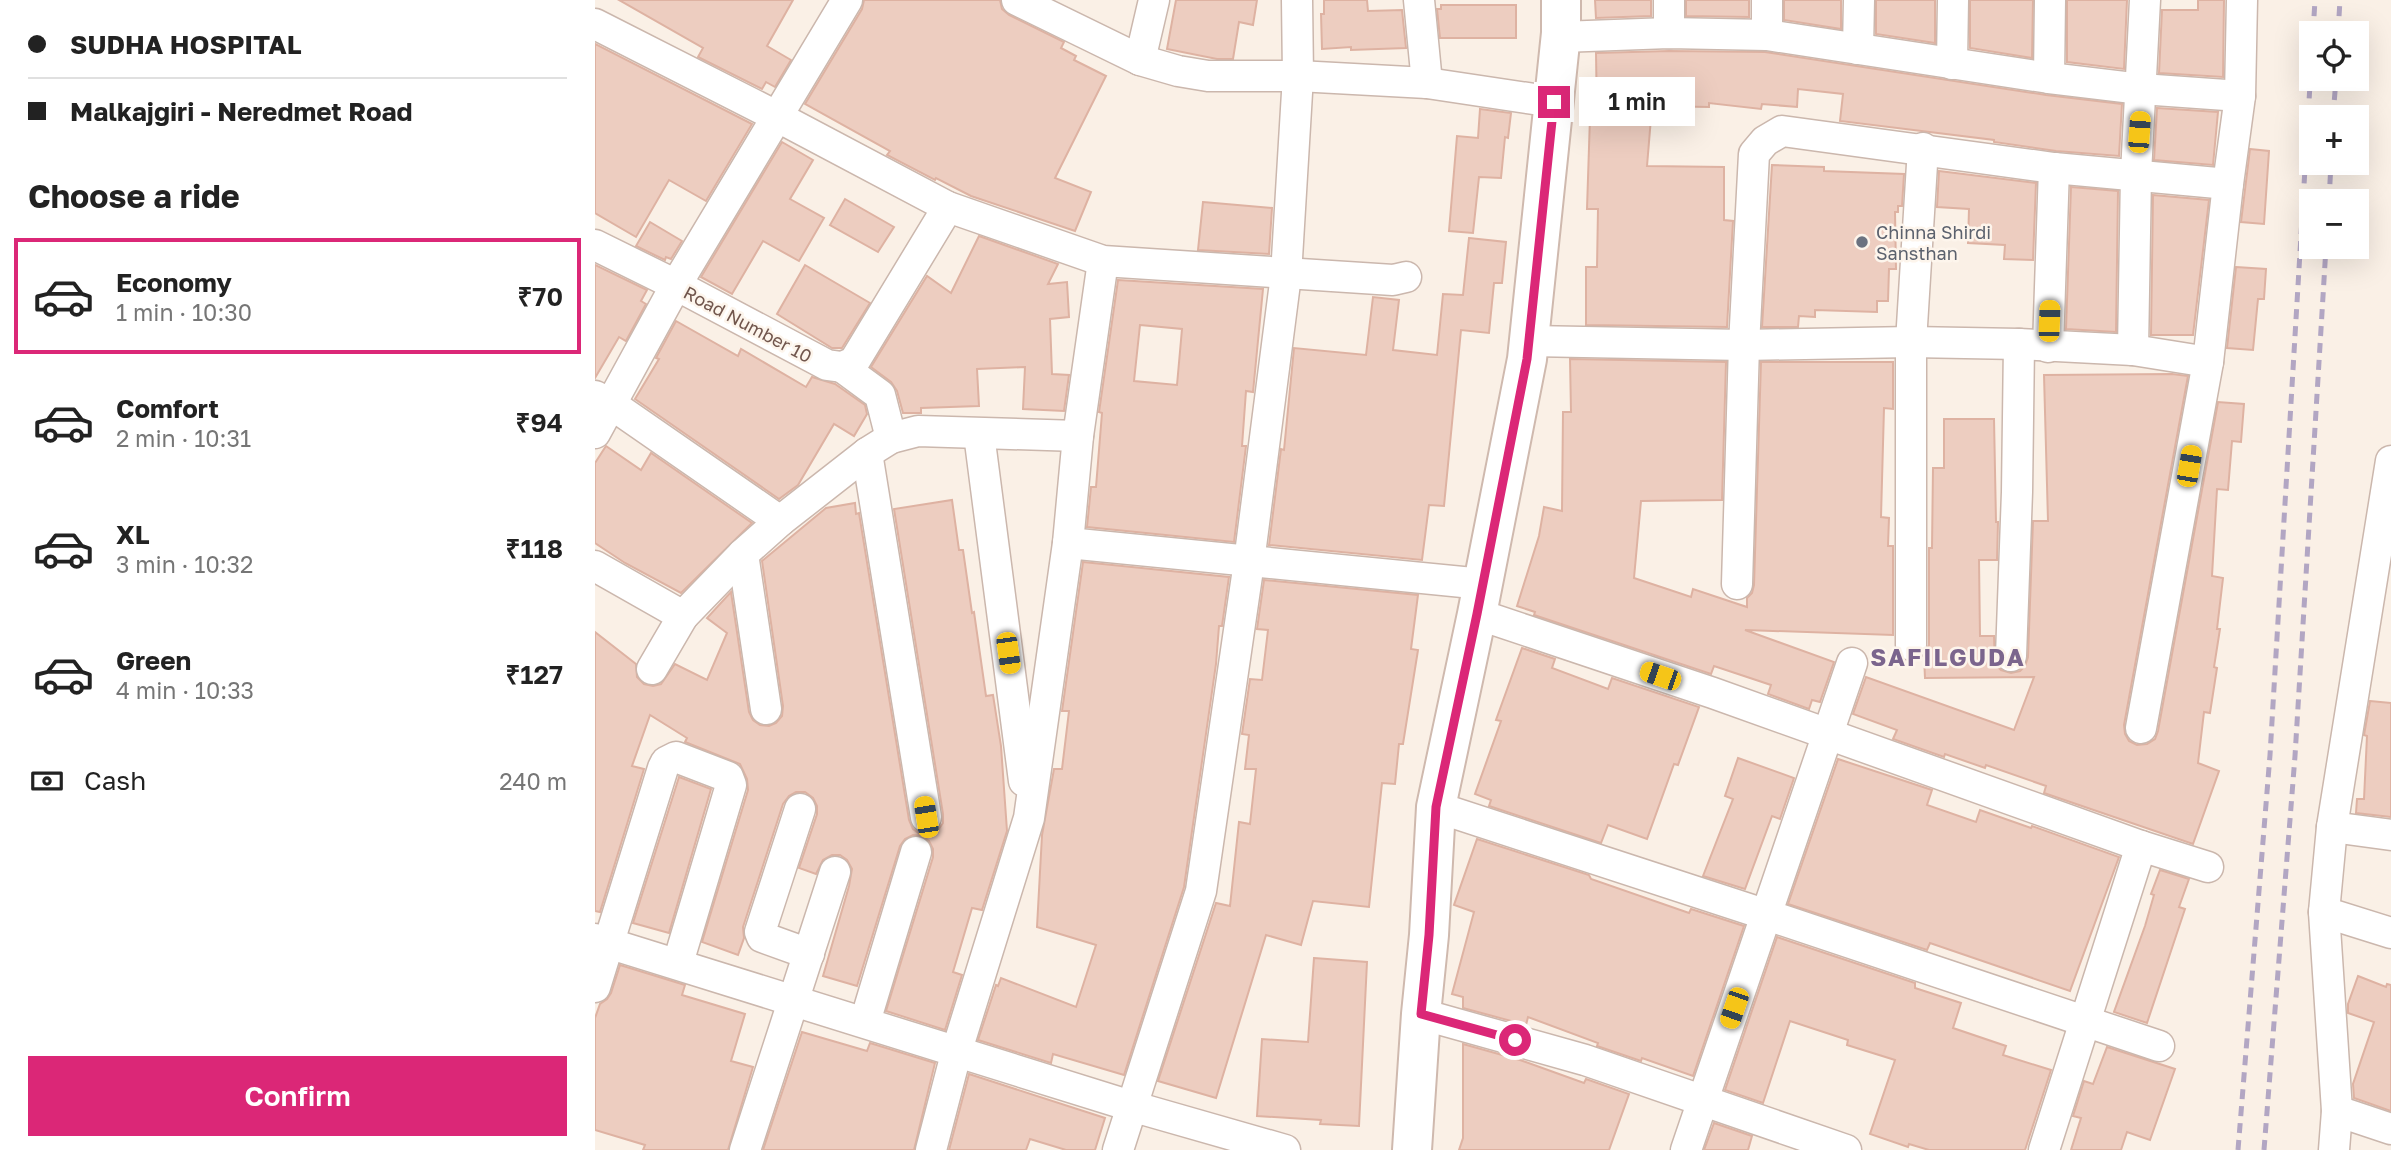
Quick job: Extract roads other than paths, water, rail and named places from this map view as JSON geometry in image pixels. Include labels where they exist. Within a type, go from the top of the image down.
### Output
[{"type":"main road","points":[[1412,1150],[1436,807],[1530,341],[1561,37],[1561,0]]},
{"type":"street","points":[[595,433],[603,400],[676,285],[847,0]]},
{"type":"street","points":[[1017,0],[1140,60],[1207,76],[1298,76],[1427,83],[1554,102]]},
{"type":"street","points":[[1140,60],[1154,0]]},
{"type":"street","points":[[1118,1150],[1201,891],[1249,562],[1286,275],[1298,76],[1297,0]]},
{"type":"street","points":[[1419,0],[1427,83]]},
{"type":"street","points":[[1669,0],[1669,33]]},
{"type":"street","points":[[1767,0],[1767,35]]},
{"type":"street","points":[[1858,48],[1859,0]]},
{"type":"street","points":[[1952,64],[1953,0]]},
{"type":"street","points":[[2049,78],[2050,0]]},
{"type":"street","points":[[2133,350],[2136,174],[2145,0]]},
{"type":"street","points":[[2141,728],[2207,362],[2240,96],[2242,0]]},
{"type":"street","points":[[595,24],[948,207],[1103,261],[1286,275],[1393,280],[1406,277]]},
{"type":"street","points":[[1561,37],[1669,33],[1767,35],[2049,78],[2141,89],[2240,96]]},
{"type":"street","points":[[1737,584],[1744,345],[1754,155],[1765,141],[1781,131],[1923,148],[2054,168],[2228,184]]},
{"type":"street","points":[[1911,645],[1911,342],[1923,148]]},
{"type":"street","points":[[2048,347],[2054,168]]},
{"type":"street","points":[[842,367],[854,362],[948,207]]},
{"type":"street","name":"Road Number 10","points":[[595,245],[827,365],[842,367],[880,395],[879,445],[926,817]]},
{"type":"street","points":[[931,1150],[957,1050],[1029,818],[1068,543],[1078,436],[1103,261]]},
{"type":"street","points":[[1530,341],[1744,345],[1911,342],[2019,344],[2133,350],[2207,362]]},
{"type":"street","points":[[2011,656],[2019,344]]},
{"type":"street","points":[[603,400],[780,522]]},
{"type":"street","points":[[652,669],[683,616],[743,554],[879,445],[918,430],[1078,436]]},
{"type":"street","points":[[979,434],[1029,818]]},
{"type":"street","points":[[2334,1150],[2337,1111],[2324,912],[2332,827],[2391,461]]},
{"type":"street","points":[[1068,543],[1249,562],[1480,599],[1713,693],[2141,846],[2209,867]]},
{"type":"street","points":[[743,554],[766,709]]},
{"type":"street","points":[[595,566],[683,616]]},
{"type":"street","points":[[1686,1150],[1852,663]]},
{"type":"street","points":[[595,987],[602,941],[663,768],[671,758],[682,758],[728,777],[731,785],[678,964]]},
{"type":"street","points":[[1436,807],[2159,1046]]},
{"type":"street","points":[[800,809],[760,932],[762,937],[809,954]]},
{"type":"street","points":[[2332,827],[2391,835]]},
{"type":"street","points":[[2043,1150],[2141,846]]},
{"type":"street","points":[[865,1022],[916,852]]},
{"type":"street","points":[[745,1150],[835,872]]},
{"type":"street","points":[[2324,912],[2391,933]]},
{"type":"street","points":[[602,941],[1131,1106],[1285,1150]]},
{"type":"street","points":[[1421,1014],[1585,1060],[1846,1150]]},
{"type":"street","points":[[2337,1111],[2391,1129]]},
{"type":"railway","points":[[2314,21],[2315,0]]},
{"type":"railway","points":[[2339,21],[2340,0]]},
{"type":"railway","points":[[2238,1150],[2270,755],[2310,91]]},
{"type":"railway","points":[[2334,105],[2335,91]]},
{"type":"railway","points":[[2330,175],[2330,189]]},
{"type":"railway","points":[[2264,1150],[2295,756],[2325,259]]},
{"type":"place","name":"Chinna Shirdi Sansthan","points":[[1862,242]]},
{"type":"district","name":"SAFILGUDA","points":[[1948,656]]}]
